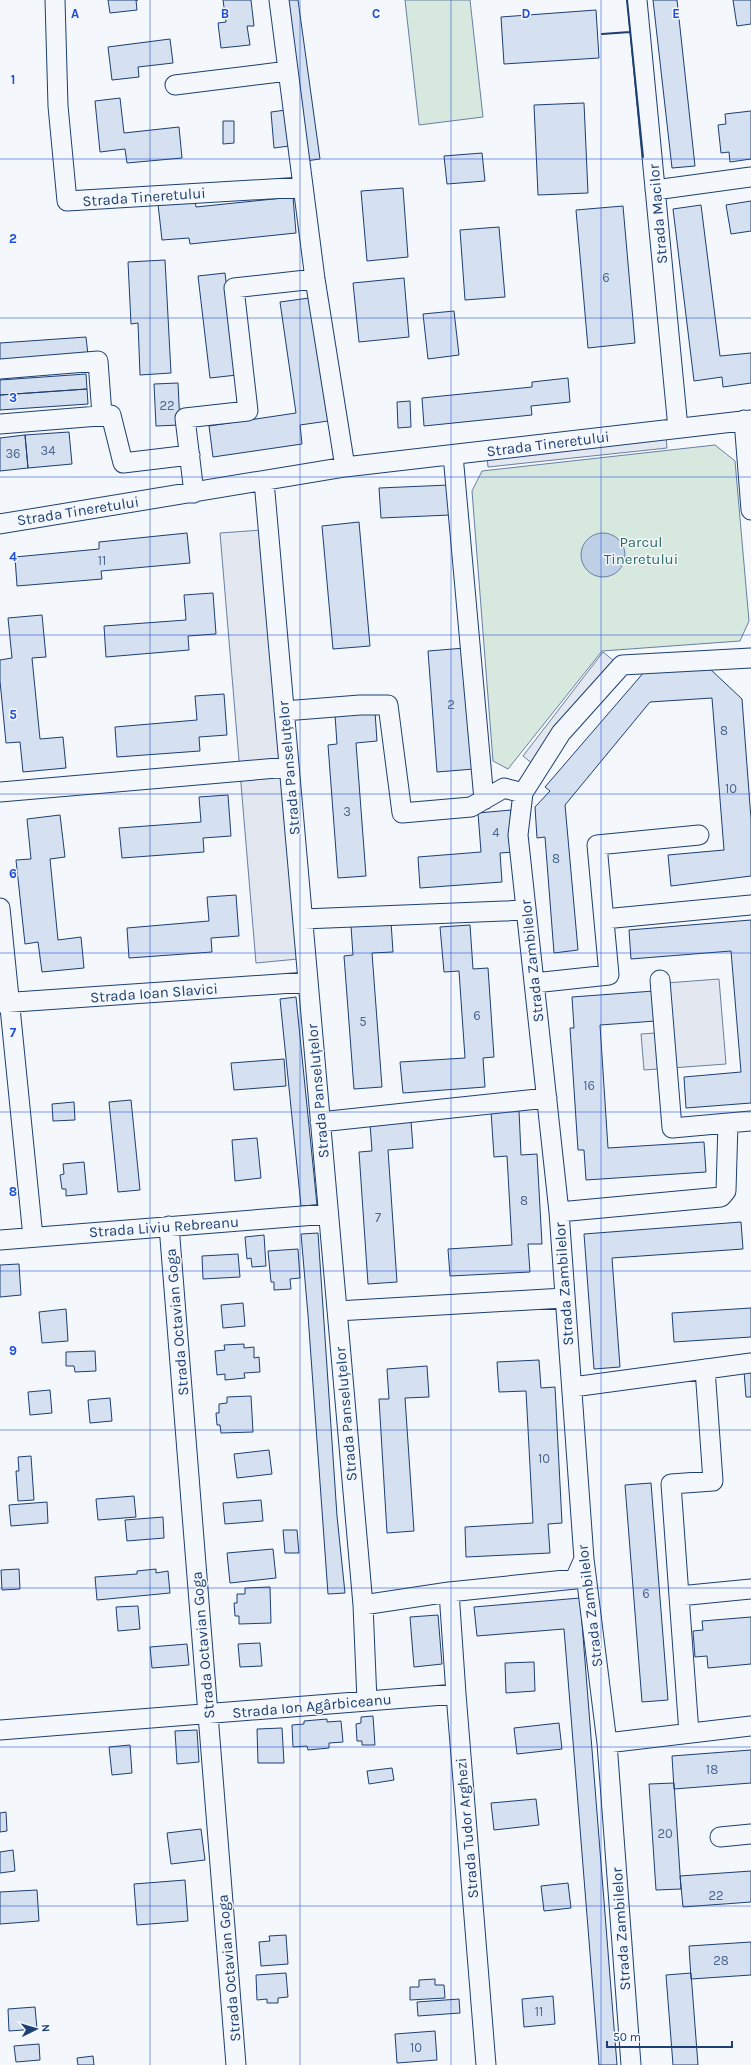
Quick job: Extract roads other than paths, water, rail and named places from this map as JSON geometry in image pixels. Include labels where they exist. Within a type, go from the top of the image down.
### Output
[{"type":"street","name":"Strada Tineretului","points":[[55,0],[58,106],[67,201],[303,187]]},
{"type":"street","points":[[279,0],[315,279],[346,467]]},
{"type":"street","name":"Strada Macilor","points":[[637,0],[678,428]]},
{"type":"street","points":[[175,85],[288,71]]},
{"type":"street","points":[[655,190],[751,177]]},
{"type":"street","points":[[194,493],[186,418],[248,411],[234,288],[315,279]]},
{"type":"street","points":[[0,369],[98,361],[102,415]]},
{"type":"street","points":[[0,424],[111,415],[123,463],[190,455]]},
{"type":"street","name":"Strada Tineretului","points":[[0,524],[346,467],[747,420]]},
{"type":"street","points":[[747,420],[751,510]]},
{"type":"street","points":[[453,455],[484,800]]},
{"type":"street","name":"Strada Panseluțelor","points":[[264,481],[363,1605],[367,1701]]},
{"type":"street","name":"Strada Zambilelor","points":[[631,2065],[607,1743],[584,1559],[559,1212],[518,835],[523,793],[561,733],[622,665],[751,658]]},
{"type":"street","points":[[284,711],[360,705],[388,705],[402,813],[471,807],[504,788],[523,793]]},
{"type":"street","points":[[0,792],[289,767]]},
{"type":"street","points":[[534,983],[609,975],[597,845],[699,835]]},
{"type":"street","points":[[604,919],[751,905]]},
{"type":"street","points":[[0,908],[4,1003],[33,1237]]},
{"type":"street","points":[[303,919],[526,910]]},
{"type":"street","points":[[660,980],[672,1128],[751,1121]]},
{"type":"street","name":"Strada Ioan Slavici","points":[[4,1003],[308,982]]},
{"type":"street","points":[[320,1122],[547,1098]]},
{"type":"street","points":[[559,1212],[722,1197],[726,1191],[728,1123]]},
{"type":"street","name":"Strada Liviu Rebreanu","points":[[0,1240],[328,1214]]},
{"type":"street","name":"Strada Octavian Goga","points":[[169,1226],[236,2065]]},
{"type":"street","points":[[337,1311],[564,1298]]},
{"type":"street","points":[[572,1387],[751,1363]]},
{"type":"street","points":[[688,1733],[671,1484],[713,1481],[705,1369]]},
{"type":"street","points":[[363,1605],[449,1592],[575,1579],[584,1559]]},
{"type":"street","points":[[679,1596],[751,1589]]},
{"type":"street","name":"Strada Tudor Arghezi","points":[[449,1592],[486,2065]]},
{"type":"street","name":"Strada Ion Agârbiceanu","points":[[0,1730],[456,1694]]},
{"type":"street","points":[[607,1743],[751,1726]]},
{"type":"street","points":[[720,1837],[751,1834]]},
{"type":"water","points":[[603,533],[615,537],[621,543],[625,555],[621,567],[615,573],[603,577],[591,573],[585,567],[581,555],[585,543],[591,537]]},
{"type":"park label","name":"Parcul Tineretului","points":[[641,550]]}]
